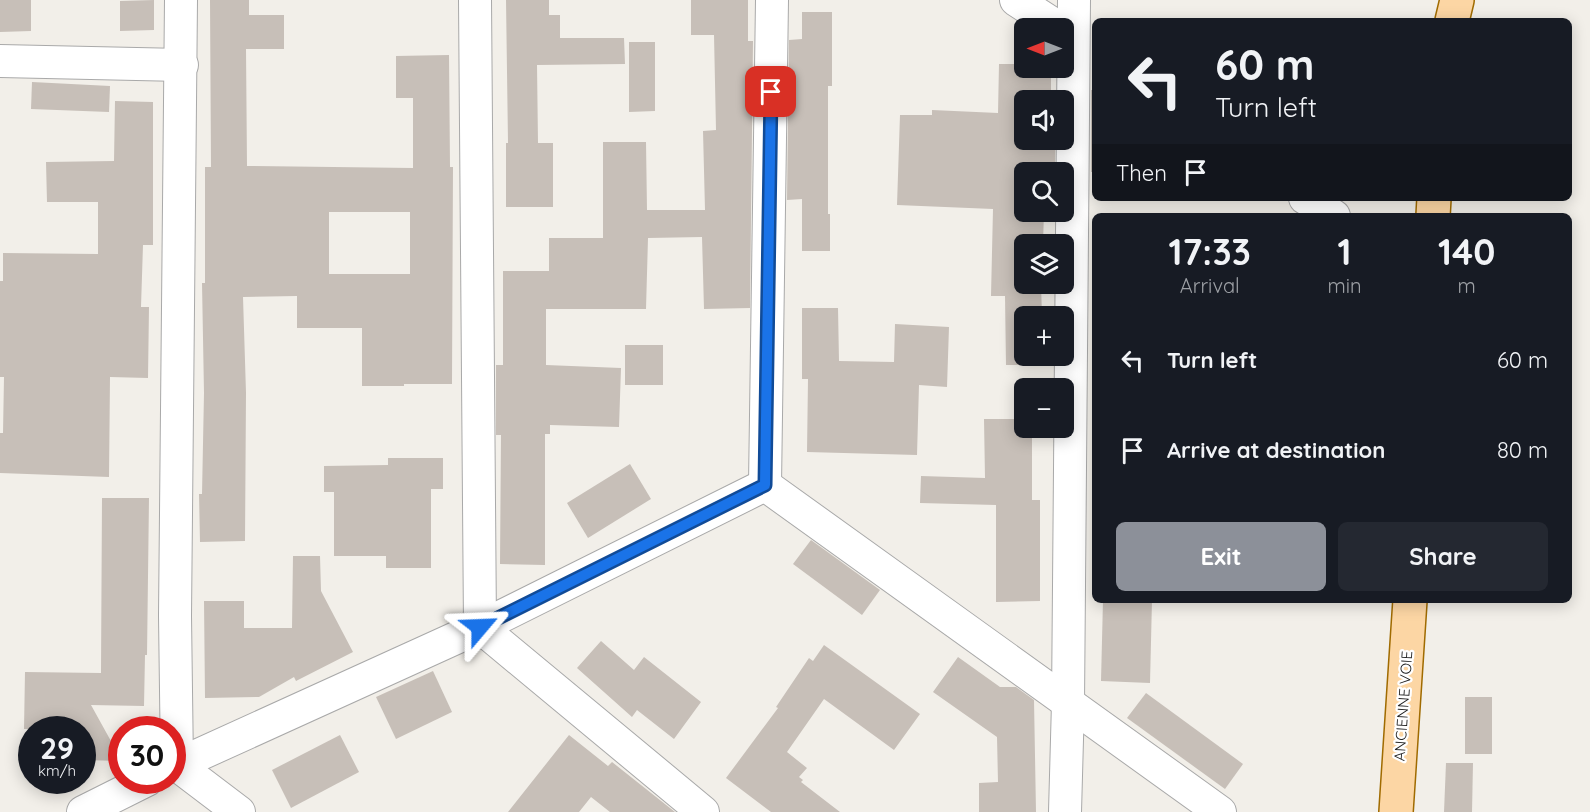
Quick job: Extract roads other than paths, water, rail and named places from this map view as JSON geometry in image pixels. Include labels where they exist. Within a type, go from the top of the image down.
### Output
[{"type":"main road","points":[[1453,18],[1457,0]]},
{"type":"main road","name":"ANCIENNE VOIE","points":[[1396,812],[1410,603]]},
{"type":"street","points":[[175,716],[181,0]]},
{"type":"street","points":[[475,0],[480,627],[703,812]]},
{"type":"street","points":[[765,485],[772,0]]},
{"type":"street","points":[[1016,0],[1043,18]]},
{"type":"street","points":[[1074,0],[1074,18]]},
{"type":"street","points":[[0,61],[182,65]]},
{"type":"street","points":[[1065,812],[1068,703],[1073,78]]},
{"type":"street","points":[[1310,201],[1329,213]]},
{"type":"street","points":[[186,761],[480,627],[765,485]]},
{"type":"street","points":[[765,485],[1220,812]]},
{"type":"street","points":[[186,774],[239,812]]},
{"type":"street","points":[[83,812],[119,794]]}]
